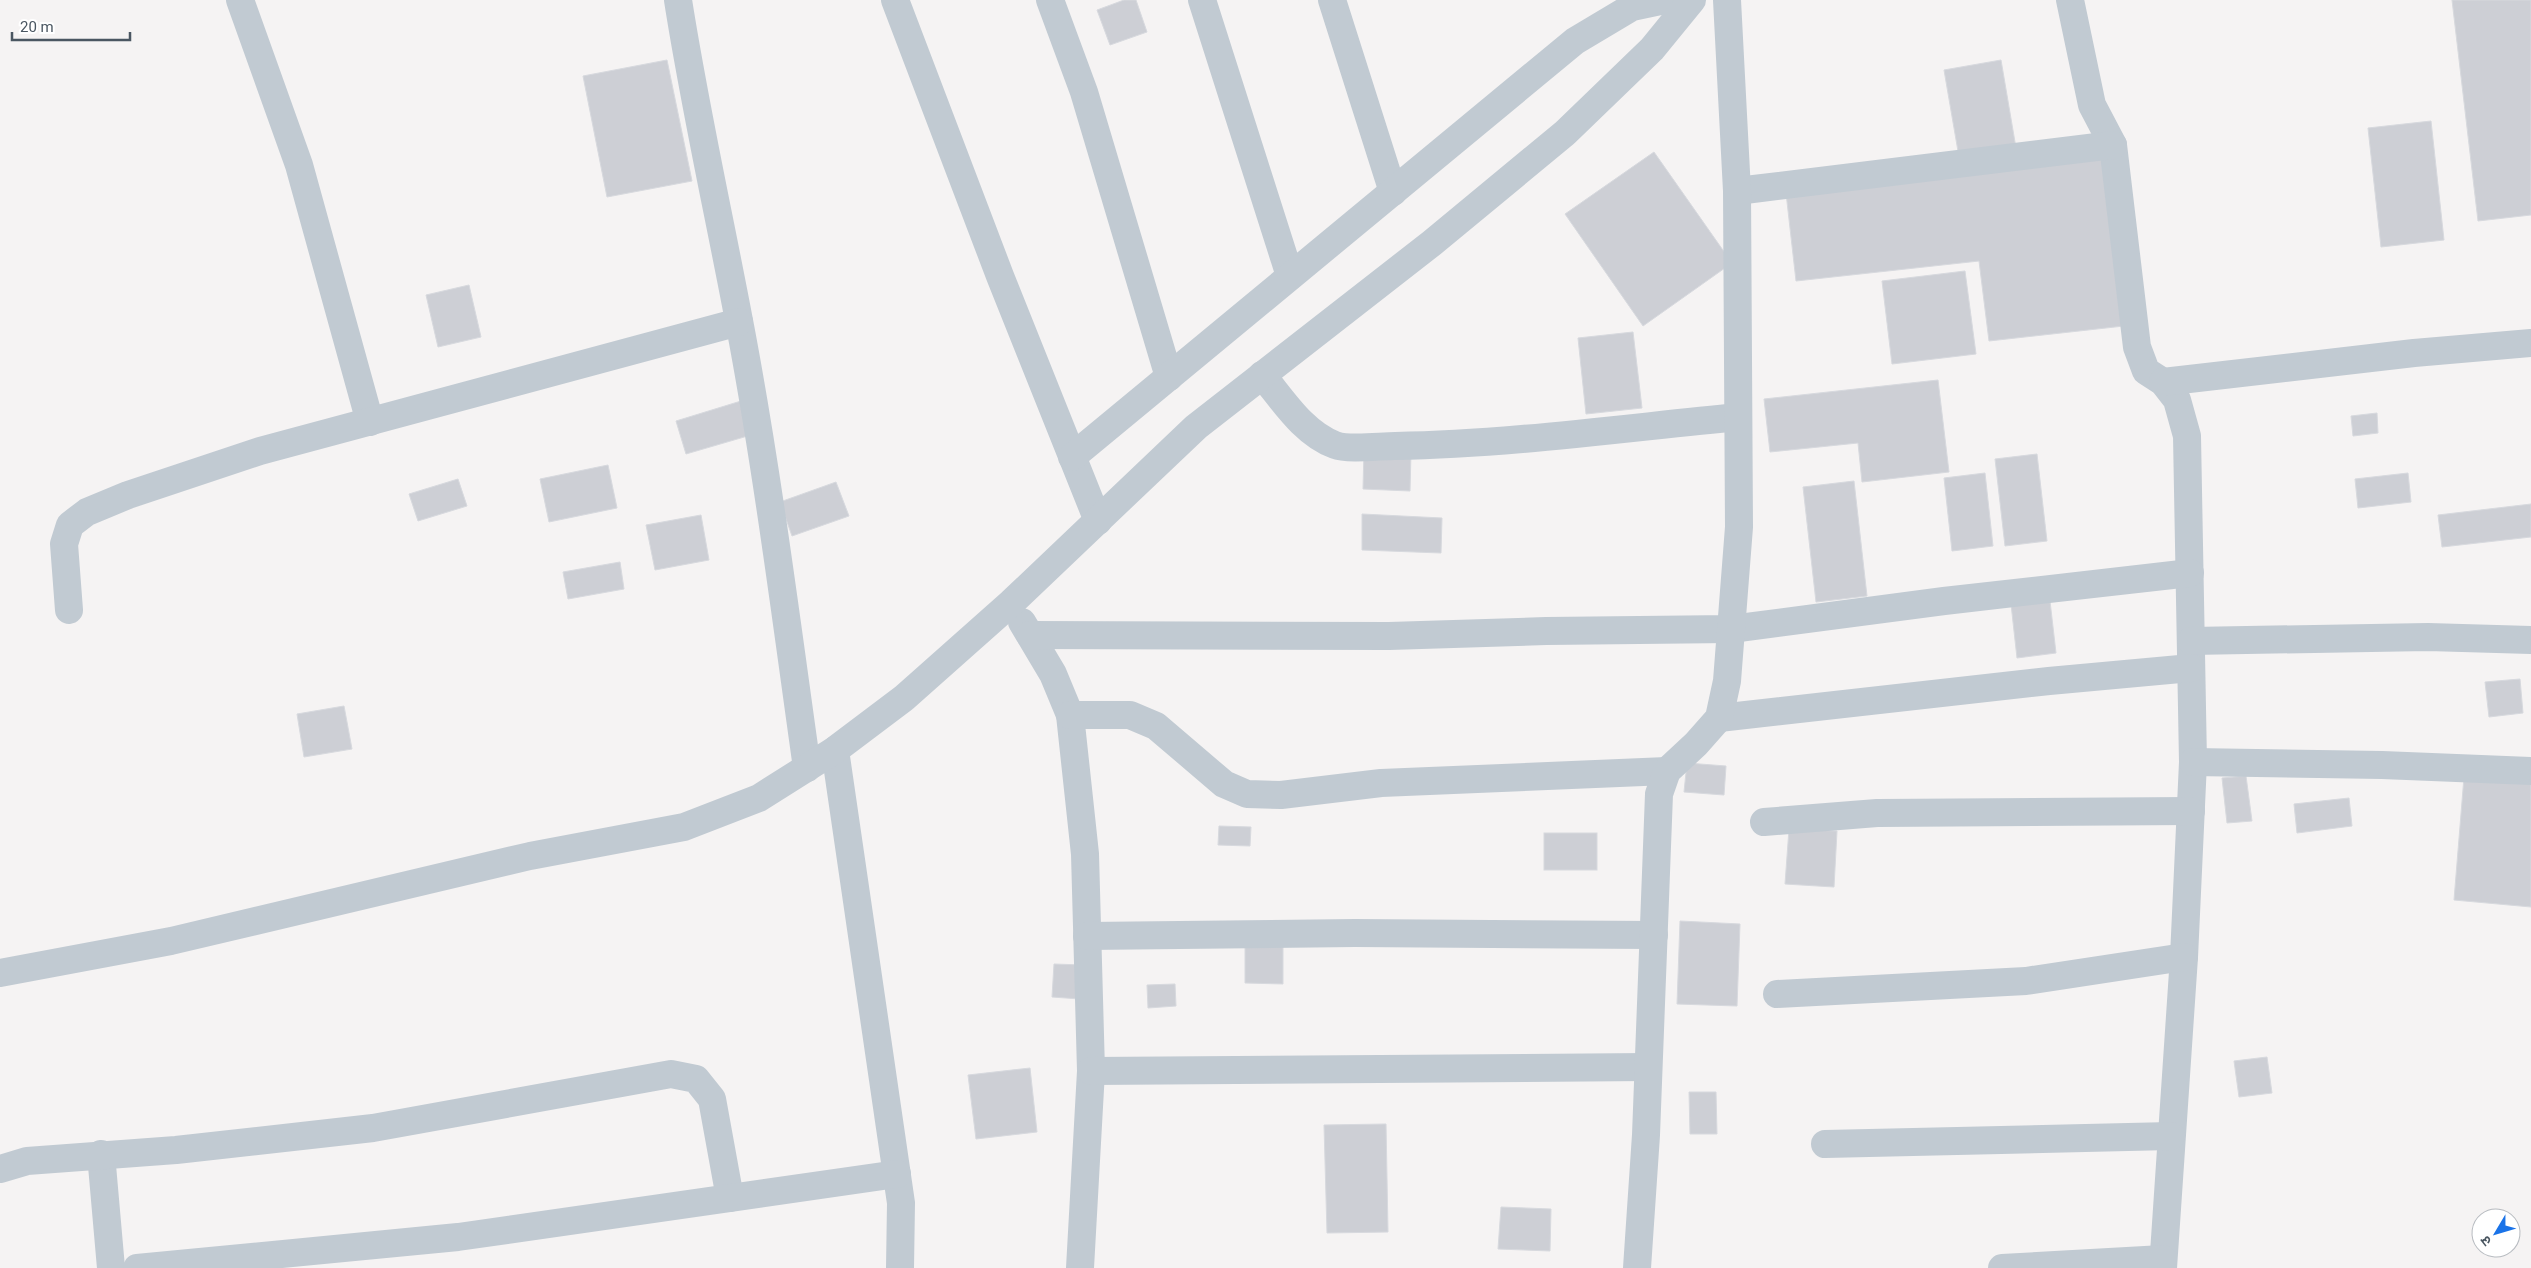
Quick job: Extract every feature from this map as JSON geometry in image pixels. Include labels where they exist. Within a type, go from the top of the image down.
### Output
[{"type":"street","points":[[240,0],[299,165],[370,422]]},
{"type":"street","points":[[678,0],[688,66],[739,322],[774,539],[807,768]]},
{"type":"street","points":[[895,0],[1098,521]]},
{"type":"street","points":[[1050,0],[1084,92],[1169,377]]},
{"type":"street","points":[[1202,0],[1290,276]]},
{"type":"street","points":[[1332,0],[1393,192]]},
{"type":"street","points":[[1072,457],[1575,41],[1632,7],[1665,0]]},
{"type":"street","points":[[0,973],[171,941],[530,856],[684,827],[759,798],[835,750],[904,698],[1011,603],[1196,427],[1432,243],[1565,133],[1652,49],[1692,0]]},
{"type":"street","points":[[1637,1268],[1648,1067],[1659,794],[1667,771],[1696,744],[1719,718],[1727,681],[1739,527],[1737,191],[1727,0]]},
{"type":"street","points":[[2002,1268],[2163,1263],[2184,957],[2193,762],[2187,436],[2177,400],[2162,382],[2146,371],[2137,347],[2113,145],[2092,105],[2070,0]]},
{"type":"street","points":[[1737,191],[2113,145]]},
{"type":"street","points":[[70,610],[64,544],[70,526],[87,512],[128,495],[260,451],[739,322]]},
{"type":"street","points":[[2162,382],[2414,353],[2531,343]]},
{"type":"street","points":[[1262,375],[1299,419],[1319,437],[1337,446],[1441,445],[1500,441],[1738,417]]},
{"type":"street","points":[[1030,635],[1389,636],[1546,631],[1731,629],[1944,601],[2190,573]]},
{"type":"street","points":[[1011,603],[1052,674],[1070,716],[1085,854],[1091,1071],[1080,1268]]},
{"type":"street","points":[[2191,641],[2428,637],[2531,640]]},
{"type":"street","points":[[1719,718],[2050,681],[2192,668]]},
{"type":"street","points":[[1070,716],[1130,715],[1156,726],[1224,784],[1247,794],[1281,795],[1381,783],[1667,771]]},
{"type":"street","points":[[835,750],[897,1174],[900,1203],[900,1268]]},
{"type":"street","points":[[2193,762],[2382,765],[2531,771]]},
{"type":"street","points":[[1764,822],[1877,813],[2191,811]]},
{"type":"street","points":[[1087,936],[1354,933],[1654,935]]},
{"type":"street","points":[[1777,994],[2026,981],[2184,957]]},
{"type":"street","points":[[1091,1071],[1648,1067]]},
{"type":"street","points":[[0,1169],[27,1161],[176,1150],[373,1128],[671,1074],[696,1079],[712,1099],[730,1198]]},
{"type":"street","points":[[1825,1144],[2171,1136]]},
{"type":"street","points":[[102,1154],[111,1268]]},
{"type":"street","points":[[137,1268],[458,1237],[897,1174]]},
{"type":"building","points":[[1124,0],[1136,0],[1147,32],[1110,45],[1097,10]]},
{"type":"building","points":[[2452,0],[2531,0],[2531,215],[2478,221]]},
{"type":"building","points":[[667,60],[692,181],[607,197],[583,76]]},
{"type":"building","points":[[2001,60],[2016,148],[1959,157],[1944,70]]},
{"type":"building","points":[[2431,121],[2444,240],[2381,247],[2368,128]]},
{"type":"building","points":[[1654,152],[1732,263],[1643,326],[1565,214]]},
{"type":"building","points":[[2105,158],[2124,326],[1989,341],[1979,261],[1796,281],[1786,193]]},
{"type":"building","points":[[1965,271],[1976,354],[1892,364],[1882,281]]},
{"type":"building","points":[[469,285],[481,337],[438,347],[426,295]]},
{"type":"building","points":[[1633,332],[1642,408],[1586,414],[1578,338]]},
{"type":"building","points":[[1938,380],[1949,472],[1862,482],[1858,443],[1770,452],[1764,399]]},
{"type":"building","points":[[741,401],[751,435],[686,454],[676,421]]},
{"type":"building","points":[[2377,413],[2378,433],[2353,436],[2351,416]]},
{"type":"building","points":[[1364,450],[1411,452],[1410,491],[1363,489]]},
{"type":"building","points":[[2037,454],[2047,541],[2005,546],[1995,459]]},
{"type":"building","points":[[608,465],[617,508],[549,522],[540,479]]},
{"type":"building","points":[[1985,473],[1993,546],[1952,551],[1944,478]]},
{"type":"building","points":[[2408,473],[2411,502],[2358,508],[2355,479]]},
{"type":"building","points":[[458,479],[467,506],[418,521],[409,494]]},
{"type":"building","points":[[1854,481],[1867,596],[1816,602],[1803,487]]},
{"type":"building","points":[[836,482],[849,516],[792,536],[780,502]]},
{"type":"building","points":[[2531,504],[2531,537],[2442,547],[2438,515]]},
{"type":"building","points":[[1362,514],[1442,518],[1441,553],[1362,550]]},
{"type":"building","points":[[701,515],[709,560],[655,570],[646,525]]},
{"type":"building","points":[[620,562],[624,589],[568,599],[563,572]]},
{"type":"building","points":[[2050,601],[2056,653],[2017,658],[2011,604]]},
{"type":"building","points":[[2520,679],[2523,713],[2489,717],[2485,682]]},
{"type":"building","points":[[344,706],[352,749],[304,757],[297,714]]},
{"type":"building","points":[[1687,763],[1726,766],[1724,795],[1684,792]]},
{"type":"building","points":[[2246,776],[2252,821],[2227,823],[2222,778]]},
{"type":"building","points":[[2464,777],[2531,782],[2531,907],[2454,900]]},
{"type":"building","points":[[2349,798],[2352,826],[2297,833],[2294,804]]},
{"type":"building","points":[[1219,826],[1251,827],[1250,846],[1218,845]]},
{"type":"building","points":[[1789,829],[1837,831],[1834,887],[1785,884]]},
{"type":"building","points":[[1544,833],[1597,833],[1597,870],[1544,870]]},
{"type":"building","points":[[1680,921],[1740,924],[1737,1006],[1677,1004]]},
{"type":"building","points":[[1283,941],[1283,984],[1245,983],[1245,942]]},
{"type":"building","points":[[1054,964],[1082,965],[1080,999],[1052,997]]},
{"type":"building","points":[[1175,984],[1176,1006],[1148,1008],[1147,985]]},
{"type":"building","points":[[2267,1057],[2272,1093],[2239,1097],[2234,1061]]},
{"type":"building","points":[[1030,1068],[1037,1132],[976,1139],[968,1075]]},
{"type":"building","points":[[1689,1092],[1716,1092],[1717,1134],[1690,1134]]},
{"type":"building","points":[[1386,1124],[1388,1232],[1327,1233],[1324,1125]]},
{"type":"building","points":[[1501,1207],[1551,1209],[1550,1251],[1498,1249]]}]
